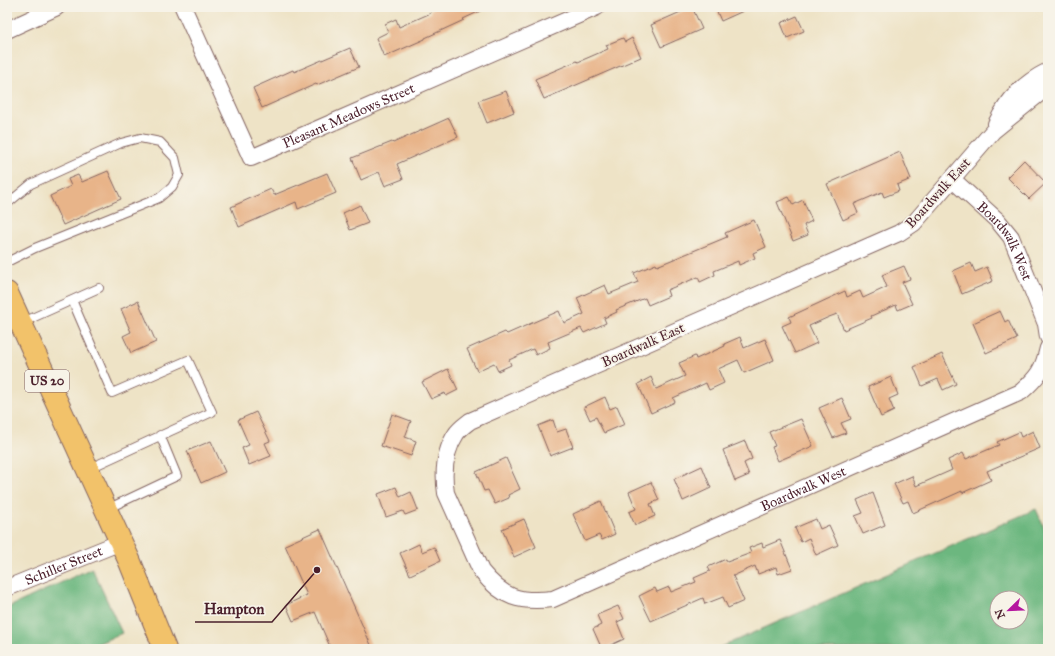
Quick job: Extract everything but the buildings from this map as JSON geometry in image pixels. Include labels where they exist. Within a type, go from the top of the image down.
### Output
[{"type":"main road","name":"US 20","points":[[7,293],[107,510],[130,562],[165,649]]},
{"type":"main road","name":"US 20","points":[[130,562],[180,649]]},
{"type":"street","points":[[7,30],[57,7]]},
{"type":"street","name":"Pleasant Meadows Street","points":[[184,7],[251,158],[597,7]]},
{"type":"street","name":"Boardwalk East","points":[[993,131],[1002,112],[1017,92],[1036,77],[1048,71]]},
{"type":"street","name":"Boardwalk East","points":[[535,601],[517,599],[503,593],[489,581],[481,571],[446,493],[444,466],[449,448],[456,434],[470,421],[900,233],[914,223],[993,131],[1048,88]]},
{"type":"street","name":"Boardwalk West","points":[[952,179],[998,220],[1011,238],[1046,324],[1048,337]]},
{"type":"street","name":"Boardwalk West","points":[[535,601],[553,598],[566,593],[1020,392],[1033,381],[1044,365],[1048,348]]},
{"type":"street","name":"Schiller Street","points":[[7,588],[121,542]]},
{"type":"lane","points":[[7,262],[35,248],[159,198],[172,187],[179,175],[175,158],[160,142],[140,138],[121,143],[31,184],[9,203]]},
{"type":"lane","points":[[21,323],[99,288]]},
{"type":"lane","points":[[72,300],[112,393],[188,360],[212,412],[88,469]]},
{"type":"lane","points":[[107,510],[177,476],[160,435]]},
{"type":"green space","points":[[1036,509],[1048,537],[1048,649],[716,649]]},
{"type":"green space","points":[[92,568],[122,633],[86,649],[7,649],[7,608]]},
{"type":"place","name":"Hampton","points":[[317,570]]}]
